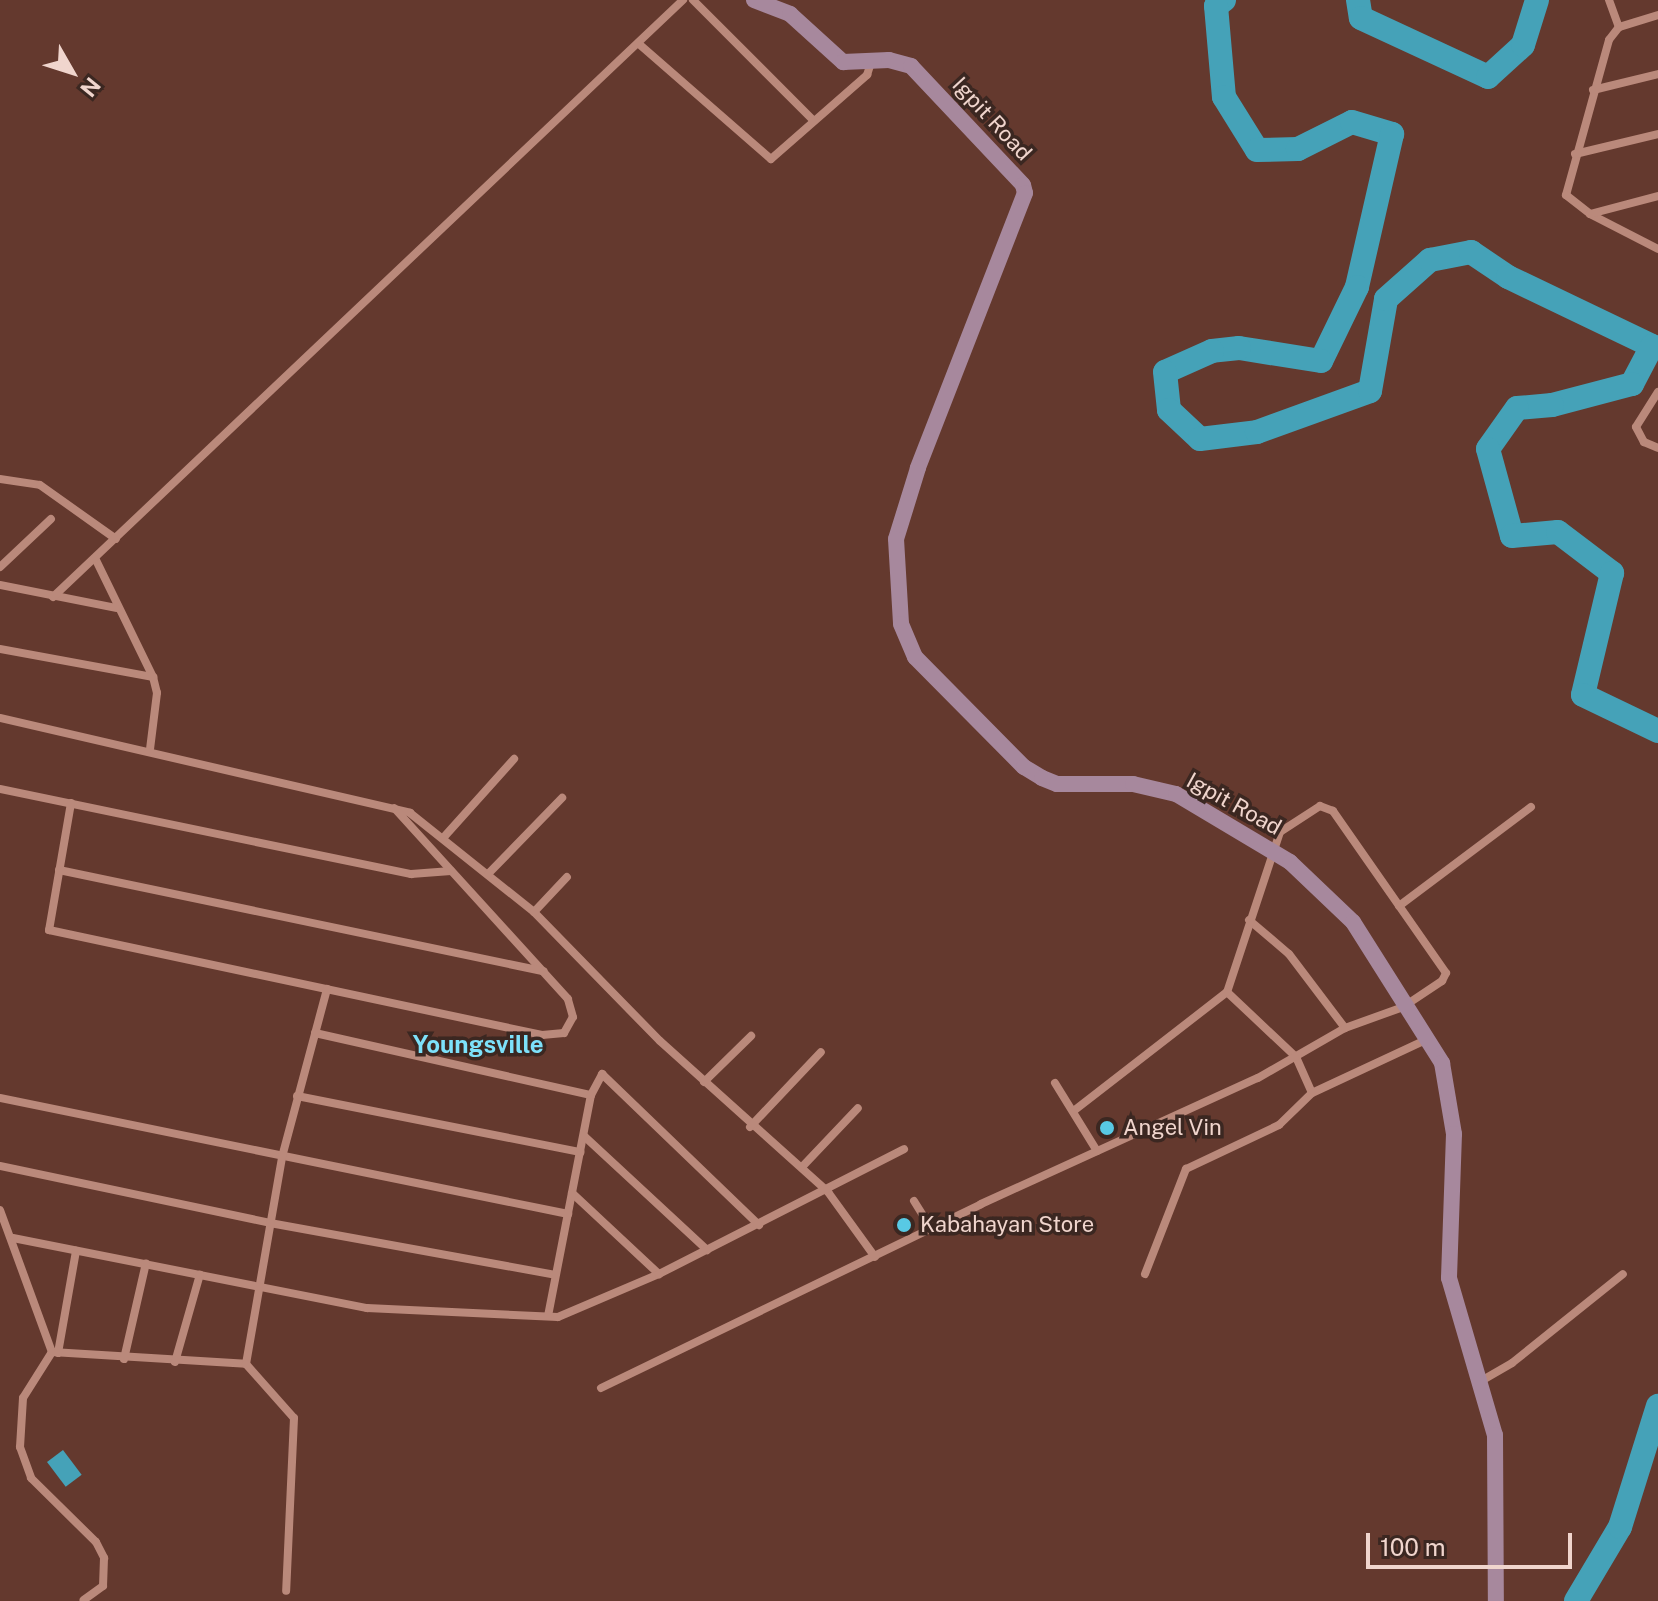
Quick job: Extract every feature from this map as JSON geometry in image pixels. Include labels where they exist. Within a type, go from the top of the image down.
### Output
[{"type":"street","points":[[53,597],[390,274],[683,0]]},
{"type":"street","points":[[693,0],[813,120]]},
{"type":"street","points":[[639,44],[765,157],[776,155],[867,75],[871,63],[843,62],[790,14],[754,0]]},
{"type":"street","points":[[1609,0],[1623,26]]},
{"type":"street","points":[[1658,15],[1623,26],[1609,40],[1566,195],[1590,214],[1658,249]]},
{"type":"street","name":"Igpit Road","points":[[871,63],[898,61],[918,72],[1025,193],[918,468],[896,539],[901,624],[915,657],[1024,767],[1042,778],[1057,784],[1133,784],[1176,794],[1273,850],[1353,922],[1403,1007],[1428,1039],[1442,1063],[1454,1134],[1449,1278],[1495,1435],[1496,1601]]},
{"type":"street","points":[[1593,90],[1658,74]]},
{"type":"street","points":[[1575,154],[1658,134]]},
{"type":"street","points":[[1590,214],[1658,196]]},
{"type":"street","points":[[1658,392],[1636,427],[1644,442],[1658,448]]},
{"type":"street","points":[[1644,442],[1658,438]]},
{"type":"street","points":[[0,479],[40,485],[116,539]]},
{"type":"street","points":[[0,567],[51,519]]},
{"type":"street","points":[[95,558],[116,608],[153,677],[157,693],[150,749]]},
{"type":"street","points":[[0,585],[116,608]]},
{"type":"street","points":[[0,649],[153,677]]},
{"type":"street","points":[[0,718],[391,804],[444,837],[534,912],[578,962],[750,1127],[802,1167],[828,1192],[875,1257]]},
{"type":"street","points":[[444,837],[514,759]]},
{"type":"street","points":[[0,789],[411,874],[451,871]]},
{"type":"street","points":[[489,873],[562,798]]},
{"type":"street","points":[[71,803],[49,930],[557,1036],[570,1026],[572,1008],[544,971],[391,804]]},
{"type":"street","points":[[1399,906],[1531,807]]},
{"type":"street","points":[[601,1388],[1296,1057],[1345,1028],[1403,1007],[1442,981],[1446,973],[1328,808],[1308,811],[1285,825],[1273,850],[1227,992],[1075,1110]]},
{"type":"street","points":[[59,870],[544,971]]},
{"type":"street","points":[[534,912],[567,877]]},
{"type":"street","points":[[1249,920],[1289,954],[1345,1028]]},
{"type":"street","points":[[246,1364],[282,1157],[327,989]]},
{"type":"street","points":[[1227,992],[1296,1057],[1312,1093]]},
{"type":"street","points":[[315,1033],[591,1095]]},
{"type":"street","points":[[704,1082],[751,1036]]},
{"type":"street","points":[[1145,1274],[1174,1187],[1186,1169],[1279,1125],[1312,1093],[1428,1039]]},
{"type":"street","points":[[750,1127],[821,1052]]},
{"type":"street","points":[[548,1316],[591,1095],[599,1076],[605,1075],[759,1225]]},
{"type":"street","points":[[1055,1083],[1075,1110],[1097,1151]]},
{"type":"street","points":[[297,1096],[581,1152]]},
{"type":"street","points":[[0,1098],[568,1214]]},
{"type":"street","points":[[802,1167],[858,1108]]},
{"type":"street","points":[[584,1136],[707,1250]]},
{"type":"street","points":[[13,1238],[390,1312],[570,1315],[828,1192],[904,1149]]},
{"type":"street","points":[[0,1166],[270,1223],[555,1275]]},
{"type":"street","points":[[572,1193],[659,1274]]},
{"type":"street","points":[[914,1201],[932,1230]]},
{"type":"street","points":[[0,1210],[55,1353]]},
{"type":"street","points":[[76,1251],[55,1353],[23,1398],[20,1447],[31,1478],[96,1542],[104,1558],[103,1586],[84,1600]]},
{"type":"street","points":[[124,1359],[146,1263]]},
{"type":"street","points":[[175,1362],[200,1274]]},
{"type":"street","points":[[1481,1381],[1512,1363],[1623,1274]]},
{"type":"street","points":[[55,1353],[246,1364],[294,1418],[286,1591]]},
{"type":"water","points":[[63,1450],[82,1475],[66,1487],[47,1462]]},
{"type":"waterway","points":[[1224,0],[1216,6],[1224,97],[1257,150],[1298,149],[1352,122],[1392,134],[1357,287],[1321,361],[1239,348],[1212,351],[1165,372],[1169,410],[1200,439],[1257,432],[1370,391],[1386,299],[1430,260],[1471,252],[1508,277],[1652,346],[1632,384],[1552,405],[1517,408],[1488,449],[1512,536],[1558,532],[1612,573],[1583,695],[1658,731]]},
{"type":"waterway","points":[[1358,0],[1361,18],[1488,77],[1523,45],[1537,0]]},
{"type":"waterway","points":[[1576,1601],[1620,1527],[1658,1406]]},
{"type":"place","name":"Angel Vin","points":[[1107,1128]]},
{"type":"place","name":"Kabahayan Store","points":[[904,1225]]},
{"type":"district","name":"Youngsville","points":[[478,1045]]}]
